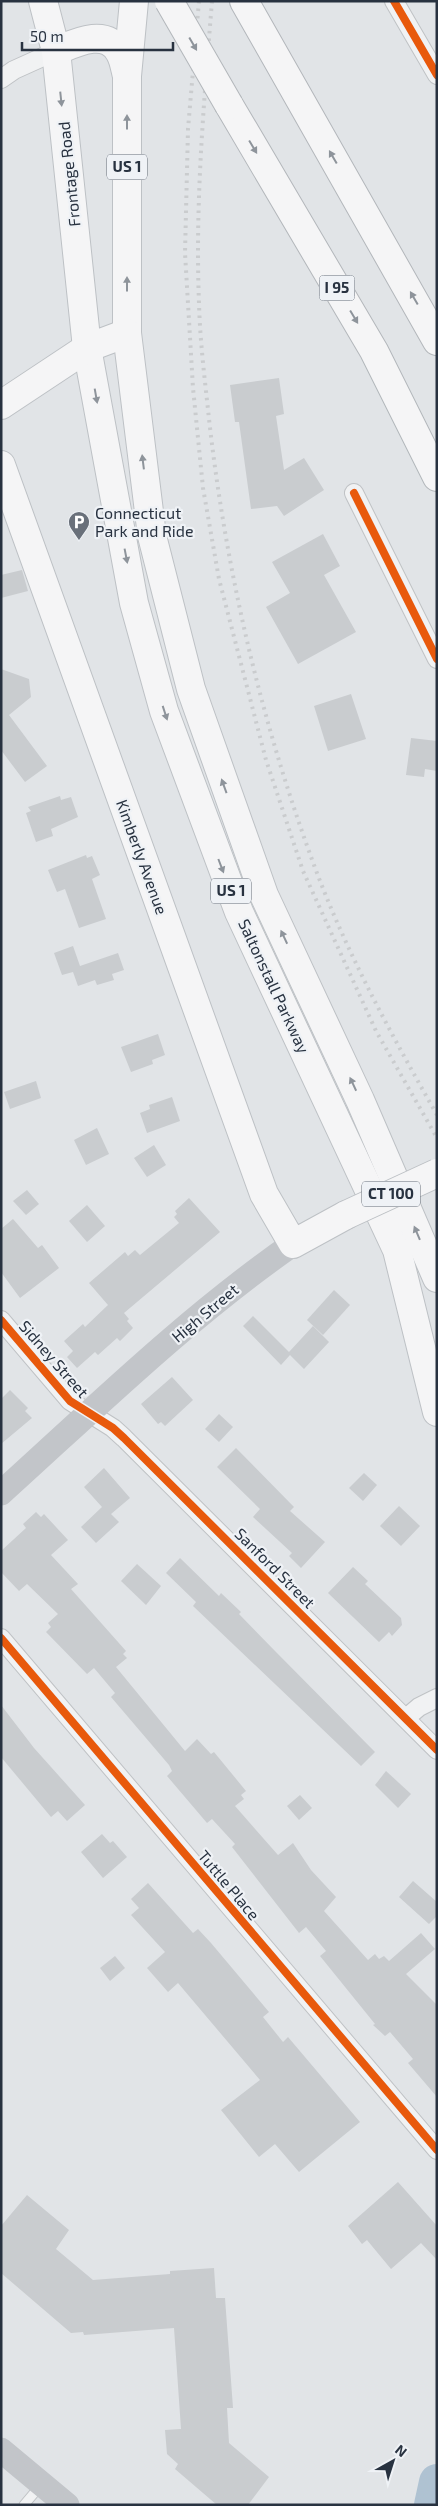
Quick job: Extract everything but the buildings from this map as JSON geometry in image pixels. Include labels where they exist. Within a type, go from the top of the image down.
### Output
[{"type":"main road","name":"Frontage Road","points":[[43,1],[56,51],[87,348]]},
{"type":"main road","name":"US 1","points":[[127,333],[127,76],[134,1]]},
{"type":"main road","name":"I 95","points":[[169,1],[228,105],[374,351],[437,477]]},
{"type":"main road","points":[[248,8],[437,341]]},
{"type":"main road","points":[[56,51],[90,38],[106,40],[115,46],[120,53],[127,76]]},
{"type":"main road","points":[[1,405],[87,348],[127,333]]},
{"type":"main road","name":"Saltonstall Parkway","points":[[127,333],[152,536],[191,689],[212,753],[264,895],[360,1100],[437,1278]]},
{"type":"main road","name":"Saltonstall Parkway","points":[[87,348],[134,603],[164,711],[239,912],[397,1250],[437,1412]]},
{"type":"main road","name":"Kimberly Avenue","points":[[1,466],[264,1194],[293,1244]]},
{"type":"main road","name":"High Street","points":[[1,1493],[88,1414],[232,1289],[293,1244],[346,1215],[437,1173]]},
{"type":"main road","points":[[1,2450],[67,2505]]},
{"type":"street","points":[[394,1],[437,74]]},
{"type":"street","points":[[1,79],[14,70],[56,51]]},
{"type":"street","points":[[354,494],[437,659]]},
{"type":"street","name":"Sidney Street","points":[[1,1320],[58,1390],[78,1409],[88,1414]]},
{"type":"street","name":"Sanford Street","points":[[88,1414],[101,1420],[124,1438],[437,1750]]},
{"type":"street","name":"Tuttle Place","points":[[1,1638],[437,2150]]},
{"type":"street","points":[[406,1718],[419,1707],[437,1698]]},
{"type":"lane","points":[[24,2505],[42,2484]]},
{"type":"waterway","points":[[432,2505],[437,2482]]},
{"type":"railway","points":[[199,1],[188,129],[185,253],[193,388],[203,488],[219,579],[266,760],[303,871],[376,1031],[437,1138]]},
{"type":"railway","points":[[212,1],[199,190],[198,265],[200,318],[204,376],[216,476],[236,589],[262,701],[295,811],[314,865],[355,961],[386,1023],[437,1115]]},
{"type":"cycle path","points":[[394,1],[437,75]]},
{"type":"cycle path","points":[[354,493],[437,659]]},
{"type":"cycle path","points":[[1,1320],[70,1401],[113,1428],[124,1438],[437,1750]]},
{"type":"cycle path","points":[[1,1638],[437,2150]]},
{"type":"place","name":"Connecticut Park and Ride","points":[[79,541]]}]
